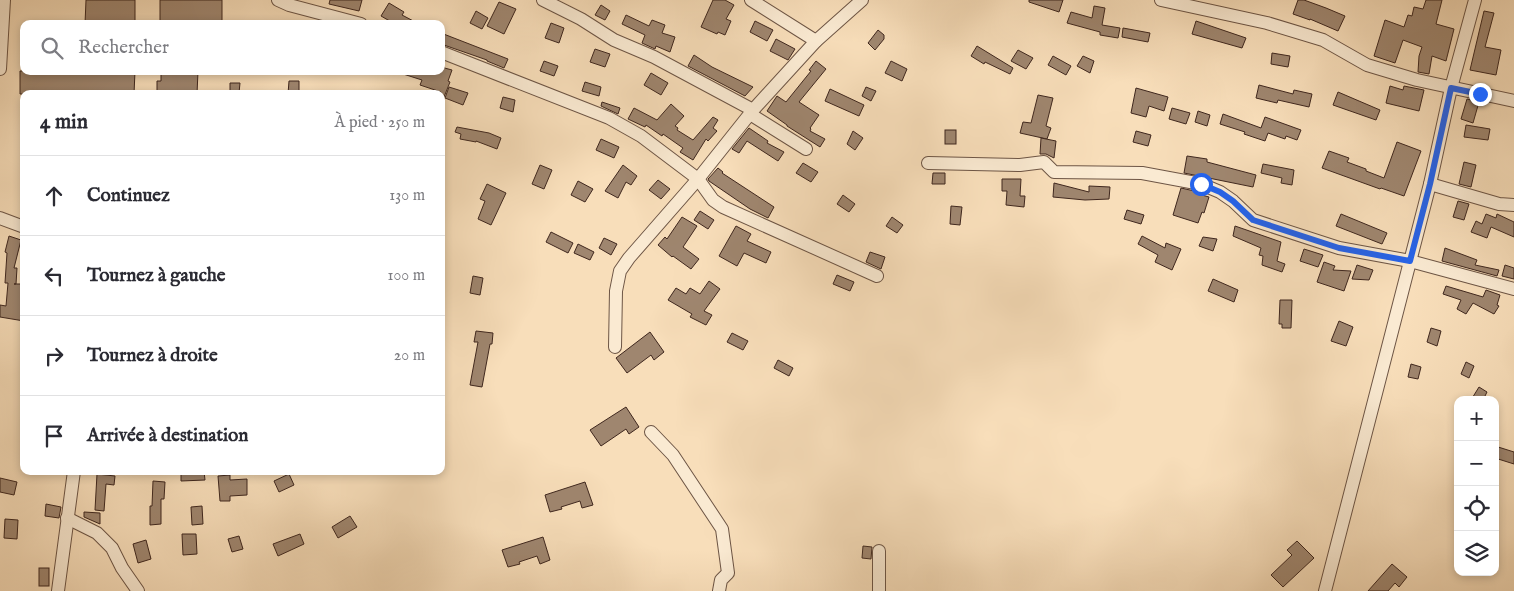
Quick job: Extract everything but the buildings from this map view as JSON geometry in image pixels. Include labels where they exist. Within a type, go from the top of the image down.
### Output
[{"type":"street","points":[[0,69],[4,0]]},
{"type":"street","points":[[278,0],[288,5],[346,20]]},
{"type":"street","points":[[543,0],[581,19],[614,40],[654,57],[752,112],[806,149]]},
{"type":"street","points":[[751,0],[816,42]]},
{"type":"street","points":[[615,347],[616,291],[620,271],[629,258],[698,179],[752,112],[816,42],[862,0]]},
{"type":"street","points":[[1161,0],[1267,23],[1322,40],[1367,65],[1417,80],[1514,102]]},
{"type":"street","points":[[1325,591],[1430,184],[1451,88],[1475,0]]},
{"type":"street","points":[[445,54],[609,118],[641,136],[698,179],[713,200],[723,207],[877,276]]},
{"type":"street","points":[[928,162],[1020,164],[1044,162],[1054,172],[1142,173],[1169,177],[1201,184],[1220,192],[1233,201],[1253,220],[1339,248],[1410,261],[1514,289]]},
{"type":"street","points":[[1430,184],[1499,204],[1514,206]]},
{"type":"street","points":[[0,218],[20,226]]},
{"type":"street","points":[[651,432],[672,455],[722,529],[728,573],[721,580],[719,591]]},
{"type":"street","points":[[58,591],[73,475]]},
{"type":"street","points":[[67,518],[97,533],[112,548],[122,568],[138,591]]},
{"type":"street","points":[[879,551],[879,591]]},
{"type":"route","points":[[1201,184],[1220,192],[1233,201],[1253,220],[1339,248],[1410,261],[1430,184],[1451,88],[1480,94]]}]
